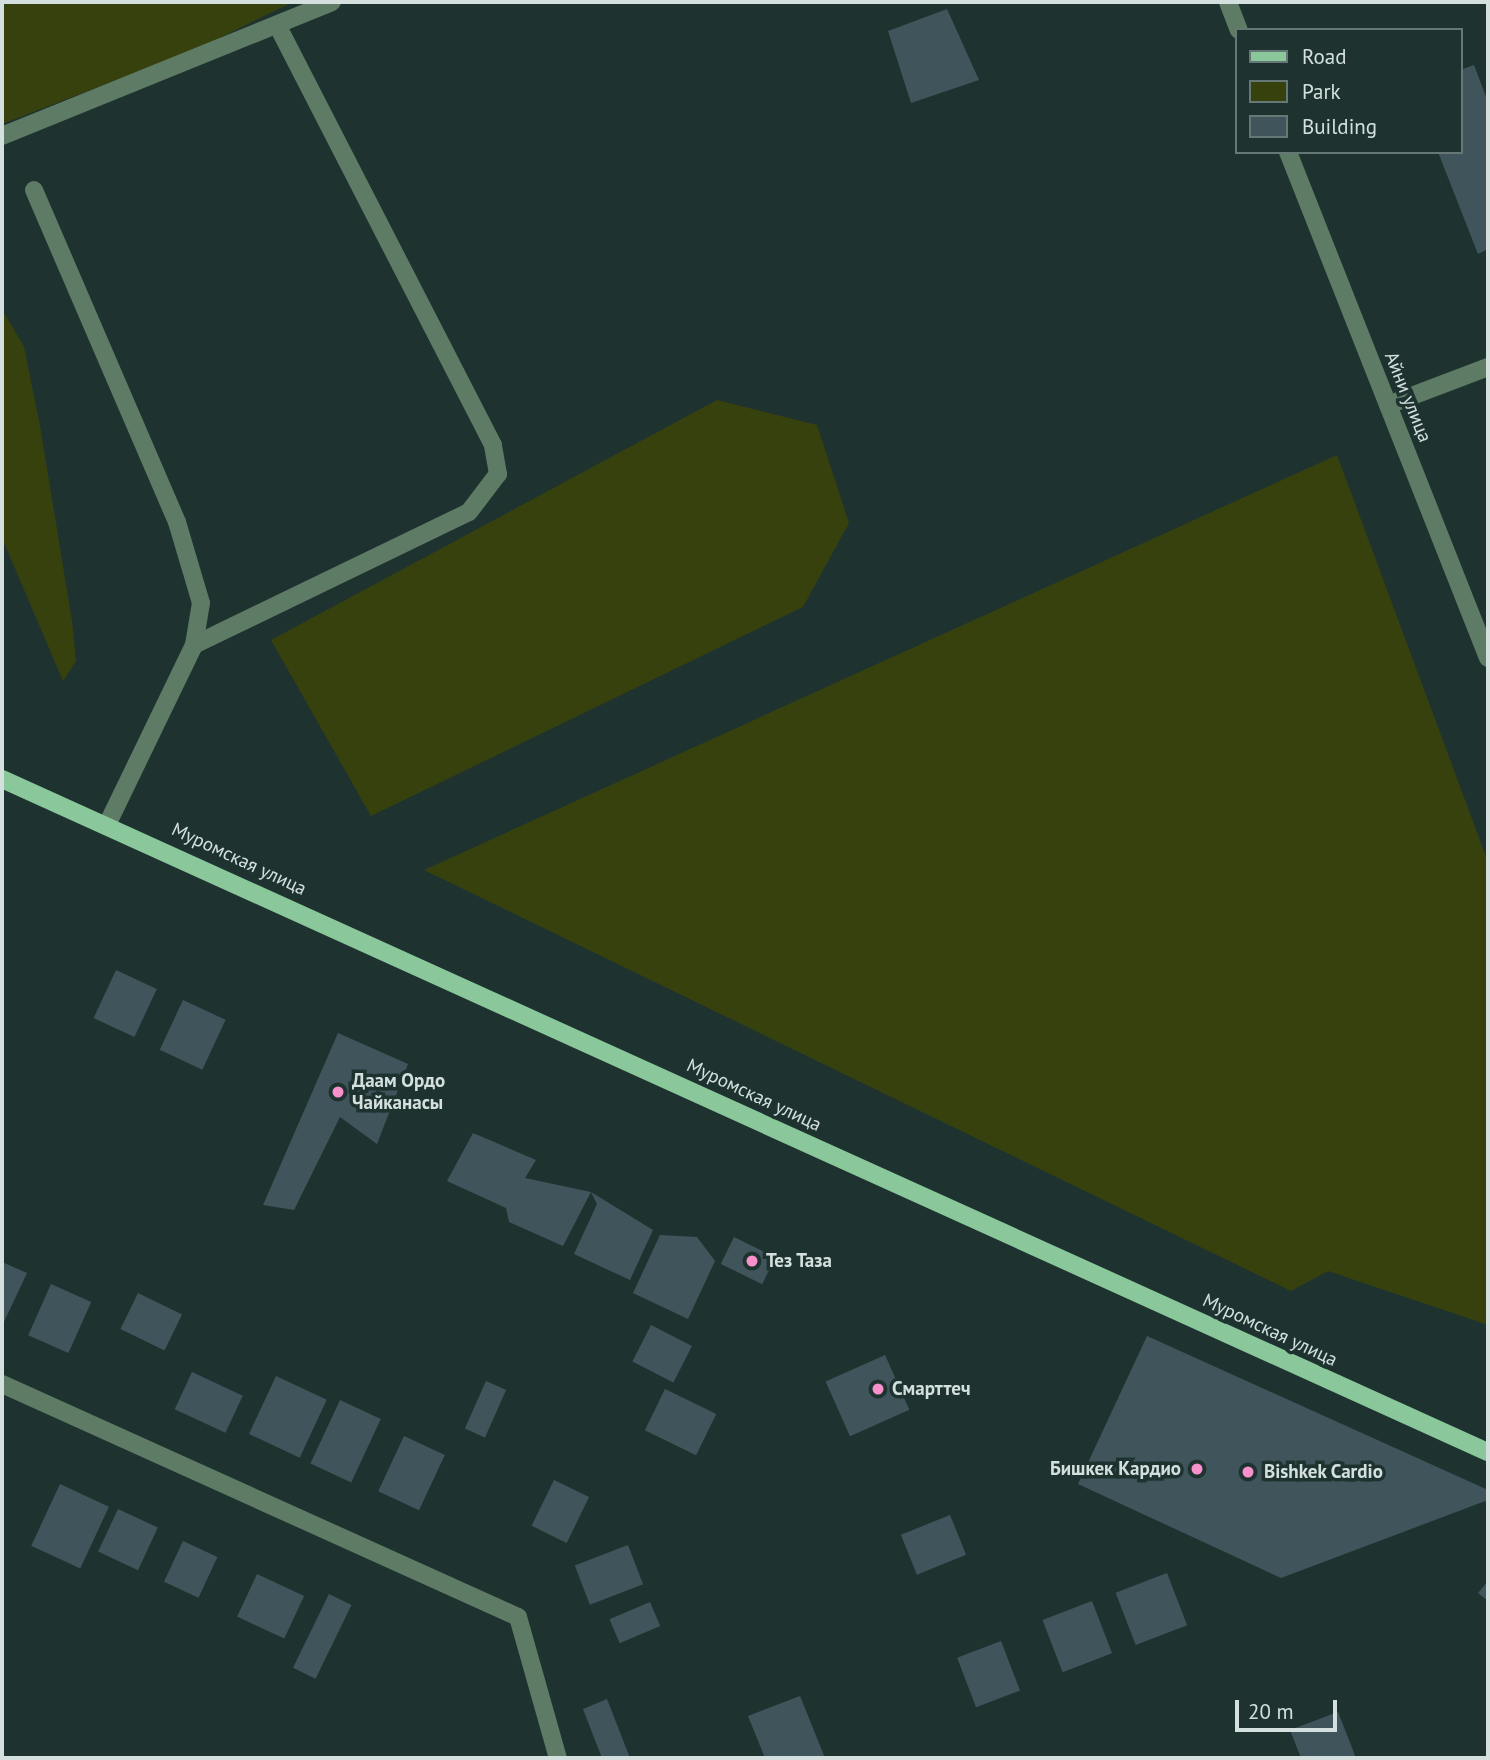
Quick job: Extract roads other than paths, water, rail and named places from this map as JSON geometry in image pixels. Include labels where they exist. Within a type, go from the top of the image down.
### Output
[{"type":"main road","name":"Муромская улица","points":[[2,779],[108,823],[1488,1452]]},
{"type":"street","points":[[2,136],[278,27],[332,2]]},
{"type":"street","points":[[1228,2],[1238,28]]},
{"type":"street","points":[[194,645],[468,512],[498,474],[489,436],[278,27]]},
{"type":"street","name":"Айни улица","points":[[1289,154],[1488,658]]},
{"type":"street","points":[[34,190],[193,566],[201,603],[194,645],[108,823]]},
{"type":"street","points":[[1388,405],[1488,367]]},
{"type":"street","points":[[2,1384],[518,1617],[558,1758]]},
{"type":"place","name":"Даам Ордо Чайканасы","points":[[338,1092]]},
{"type":"place","name":"Тез Таза","points":[[752,1261]]},
{"type":"place","name":"Смарттеч","points":[[878,1389]]},
{"type":"place","name":"Бишкек Кардио","points":[[1197,1469]]},
{"type":"place","name":"Bishkek Cardio","points":[[1248,1472]]}]
